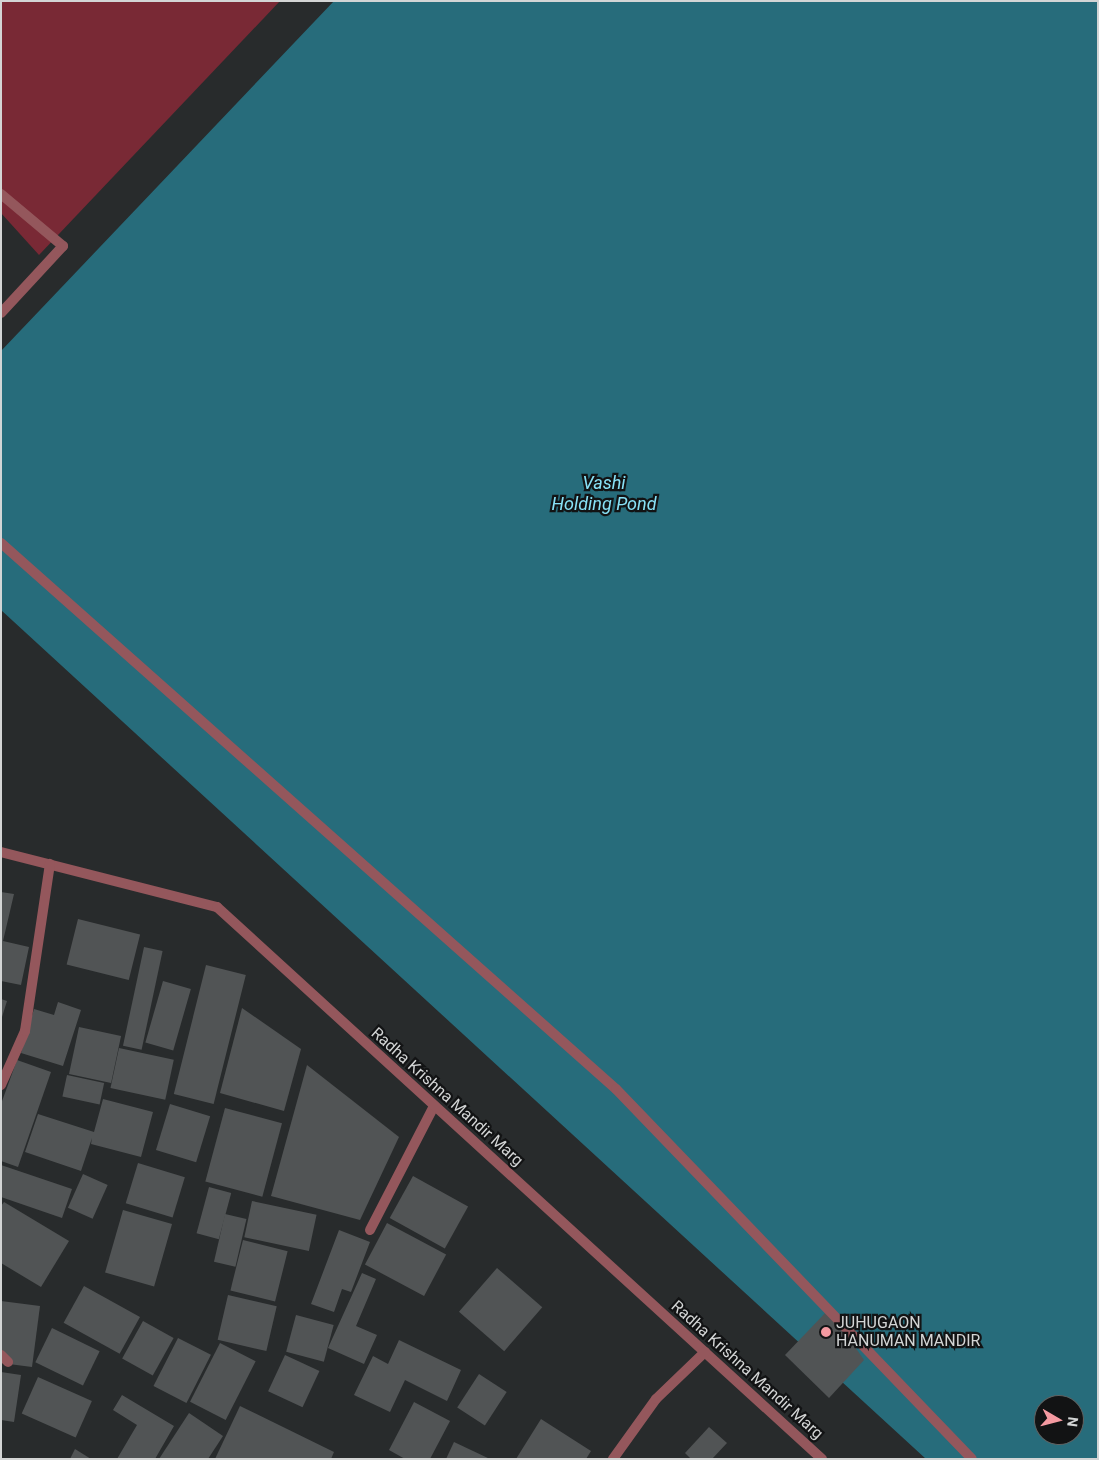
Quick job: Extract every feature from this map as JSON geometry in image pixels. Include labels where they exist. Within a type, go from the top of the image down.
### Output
[{"type":"street","points":[[1,194],[63,246],[1,313]]},
{"type":"street","points":[[1,543],[616,1089],[972,1459]]},
{"type":"street","name":"Radha Krishna Mandir Marg","points":[[1,852],[217,907],[822,1459]]},
{"type":"street","points":[[1,1085],[25,1031],[50,864]]},
{"type":"street","points":[[370,1230],[434,1106]]},
{"type":"street","points":[[613,1459],[656,1400],[705,1352]]},
{"type":"shaded area","points":[[1,1],[280,1],[39,255],[1,213]]},
{"type":"water","name":"Vashi Holding Pond","points":[[334,1],[1098,1],[1098,1459],[926,1459],[1,610],[1,351]]},
{"type":"building","points":[[1,892],[14,894],[3,941],[29,947],[21,985],[1,981]]},
{"type":"building","points":[[78,919],[140,934],[129,980],[67,965]]},
{"type":"building","points":[[144,947],[163,951],[142,1050],[123,1046]]},
{"type":"building","points":[[206,965],[246,975],[214,1104],[174,1094]]},
{"type":"building","points":[[163,981],[191,989],[173,1051],[145,1043]]},
{"type":"building","points":[[1,999],[7,1001],[2,1017],[1,1017]]},
{"type":"building","points":[[58,1002],[81,1010],[63,1066],[21,1053],[34,1009],[54,1015]]},
{"type":"building","points":[[242,1008],[301,1049],[284,1111],[220,1093]]},
{"type":"building","points":[[79,1027],[121,1036],[111,1083],[69,1074]]},
{"type":"building","points":[[119,1048],[174,1060],[165,1100],[110,1088]]},
{"type":"building","points":[[17,1060],[51,1072],[18,1167],[1,1161],[1,1104]]},
{"type":"building","points":[[307,1065],[399,1137],[360,1220],[271,1196]]},
{"type":"building","points":[[67,1075],[104,1083],[100,1104],[62,1097]]},
{"type":"building","points":[[103,1099],[153,1112],[141,1157],[91,1144],[92,1138],[81,1171],[25,1152],[38,1114],[94,1132]]},
{"type":"building","points":[[170,1104],[210,1116],[196,1162],[156,1150]]},
{"type":"building","points":[[225,1108],[282,1123],[262,1197],[205,1181]]},
{"type":"building","points":[[138,1163],[185,1177],[173,1217],[126,1203]]},
{"type":"building","points":[[1,1165],[72,1189],[62,1218],[1,1197]]},
{"type":"building","points":[[83,1174],[108,1185],[93,1219],[68,1208]]},
{"type":"building","points":[[413,1176],[468,1207],[445,1249],[390,1218]]},
{"type":"building","points":[[209,1187],[231,1193],[219,1239],[197,1233]]},
{"type":"building","points":[[252,1201],[317,1215],[309,1251],[244,1237]]},
{"type":"building","points":[[4,1202],[69,1241],[41,1287],[1,1263],[1,1206]]},
{"type":"building","points":[[123,1210],[172,1224],[154,1287],[105,1272]]},
{"type":"building","points":[[225,1214],[246,1219],[235,1267],[214,1262]]},
{"type":"building","points":[[387,1223],[446,1254],[424,1296],[365,1264]]},
{"type":"building","points":[[339,1230],[370,1242],[351,1292],[342,1289],[334,1312],[311,1304]]},
{"type":"building","points":[[243,1240],[288,1251],[275,1302],[230,1290]]},
{"type":"building","points":[[497,1268],[542,1307],[504,1351],[459,1312]]},
{"type":"building","points":[[362,1273],[376,1279],[356,1326],[377,1335],[364,1364],[328,1348]]},
{"type":"building","points":[[84,1286],[140,1317],[120,1354],[64,1323]]},
{"type":"building","points":[[228,1295],[277,1306],[266,1351],[218,1340]]},
{"type":"building","points":[[1,1301],[40,1306],[32,1367],[1,1363]]},
{"type":"building","name":"JUHUGAON HANUMAN MANDIR","points":[[829,1309],[864,1360],[829,1398],[785,1355]]},
{"type":"building","points":[[296,1315],[334,1325],[324,1362],[286,1352]]},
{"type":"building","points":[[143,1321],[174,1338],[153,1376],[122,1359]]},
{"type":"building","points":[[52,1328],[100,1351],[83,1385],[35,1362]]},
{"type":"building","points":[[178,1338],[211,1355],[186,1403],[153,1386]]},
{"type":"building","points":[[399,1340],[461,1370],[447,1401],[405,1380],[390,1412],[354,1395],[373,1356],[388,1364]]},
{"type":"building","points":[[220,1343],[256,1361],[226,1420],[190,1402]]},
{"type":"building","points":[[285,1355],[319,1371],[303,1407],[268,1391]]},
{"type":"building","points":[[1,1372],[21,1375],[14,1422],[1,1420]]},
{"type":"building","points":[[479,1374],[507,1392],[485,1426],[457,1408]]},
{"type":"building","points":[[38,1377],[92,1401],[76,1438],[22,1414]]},
{"type":"building","points":[[122,1395],[174,1426],[155,1459],[117,1459],[137,1425],[113,1410]]},
{"type":"building","points":[[414,1402],[450,1421],[430,1459],[405,1459],[389,1450]]},
{"type":"building","points":[[240,1406],[334,1452],[331,1459],[215,1459]]},
{"type":"building","points":[[189,1413],[223,1436],[208,1459],[159,1459]]},
{"type":"building","points":[[541,1419],[591,1451],[586,1459],[516,1459]]},
{"type":"building","points":[[709,1427],[727,1443],[712,1459],[691,1459],[685,1453]]},
{"type":"building","points":[[454,1442],[490,1459],[446,1459]]},
{"type":"building","points":[[75,1449],[91,1459],[70,1459]]},
{"type":"place","name":"JUHUGAON HANUMAN MANDIR","points":[[826,1332]]}]
